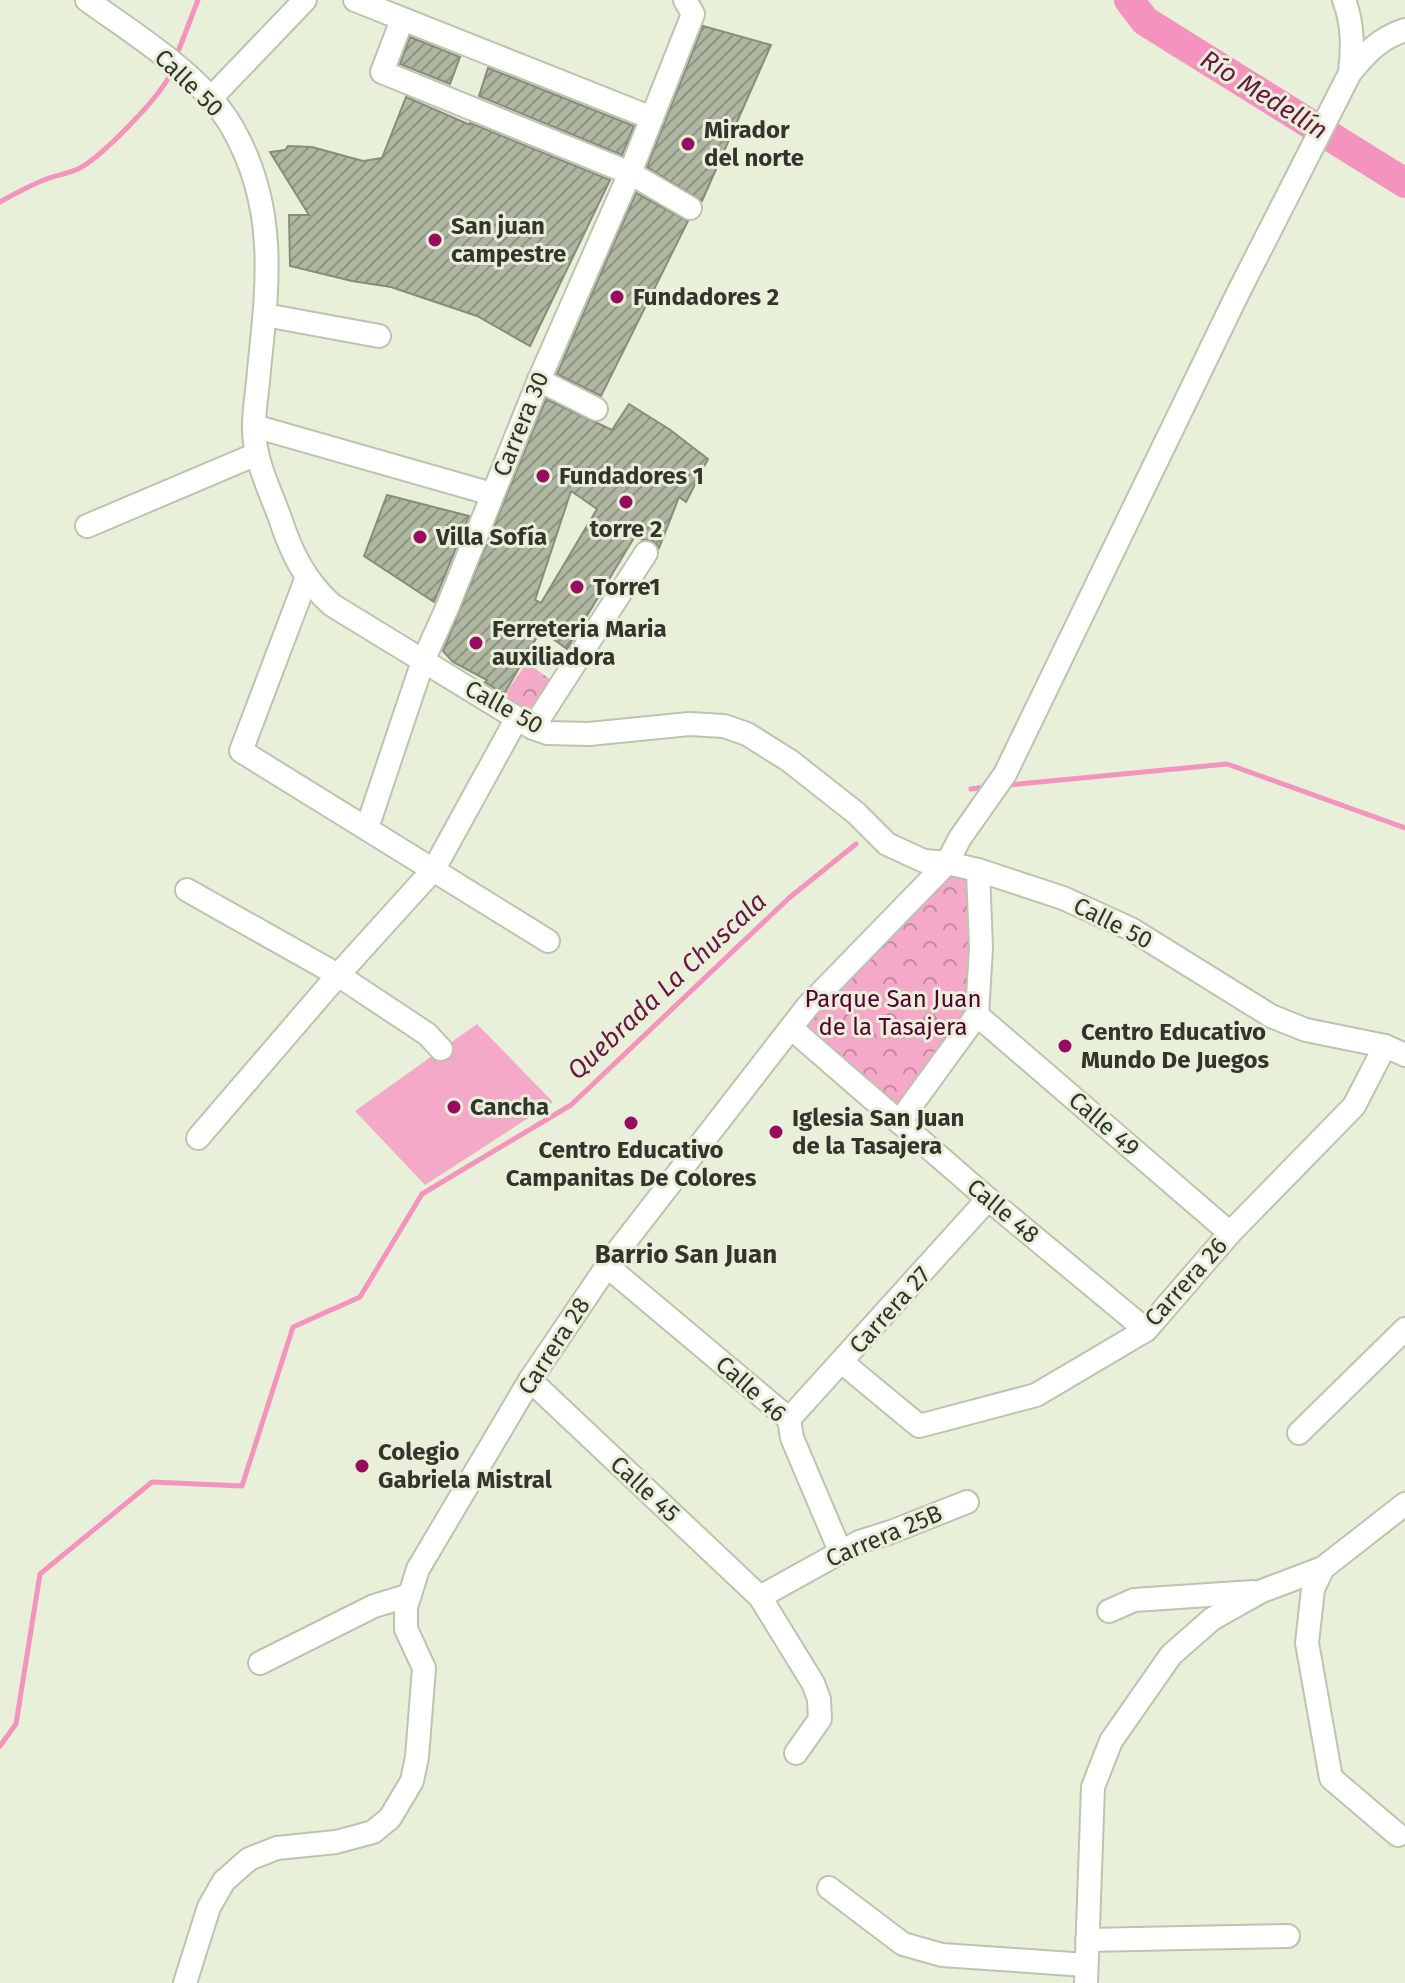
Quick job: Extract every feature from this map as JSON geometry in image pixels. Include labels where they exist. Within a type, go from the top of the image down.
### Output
[{"type":"street","name":"Calle 50","points":[[87,0],[166,58],[211,98],[232,127],[254,175],[263,209],[269,264],[254,426],[257,454],[291,550],[313,588],[332,605],[525,723],[547,733],[589,734],[689,724],[724,726],[747,734],[790,761],[856,813],[887,844],[924,861],[978,870],[1063,898],[1131,929],[1271,1016],[1306,1030],[1395,1050]]},
{"type":"street","points":[[211,98],[305,0]]},
{"type":"street","points":[[355,0],[381,4],[402,20],[652,118]]},
{"type":"street","name":"Carrera 30","points":[[367,828],[423,661],[539,380],[630,173],[689,25],[693,14],[685,0]]},
{"type":"street","points":[[1344,0],[1353,48],[1350,73]]},
{"type":"street","points":[[402,20],[382,72],[630,173],[690,208]]},
{"type":"street","points":[[1350,73],[1368,50],[1385,38],[1405,30]]},
{"type":"street","name":"Carrera 28","points":[[185,1983],[209,1907],[224,1881],[249,1859],[277,1848],[336,1842],[373,1832],[390,1818],[412,1781],[417,1757],[424,1668],[406,1629],[406,1607],[418,1569],[530,1380],[607,1266],[807,1007],[947,863],[960,838],[1005,774],[1238,293],[1350,73]]},
{"type":"street","points":[[265,315],[379,336]]},
{"type":"street","points":[[539,380],[596,409]]},
{"type":"street","points":[[254,426],[492,494]]},
{"type":"street","points":[[87,526],[257,454]]},
{"type":"street","points":[[198,1138],[434,869],[525,723],[646,553]]},
{"type":"street","points":[[307,577],[241,751],[548,941]]},
{"type":"street","points":[[899,1122],[977,1015],[981,948],[978,870]]},
{"type":"street","points":[[187,890],[338,975],[427,1034],[441,1049]]},
{"type":"street","name":"Calle 49","points":[[977,1015],[1230,1233]]},
{"type":"street","name":"Calle 48","points":[[791,1028],[988,1199],[1146,1330]]},
{"type":"street","name":"Carrera 26","points":[[843,1363],[919,1426],[1036,1395],[1146,1330],[1230,1233],[1354,1106],[1395,1050]]},
{"type":"street","name":"Carrera 27","points":[[789,1419],[843,1363],[988,1199]]},
{"type":"street","name":"Calle 46","points":[[607,1266],[789,1419],[792,1438],[840,1551]]},
{"type":"street","points":[[1299,1433],[1405,1329]]},
{"type":"street","name":"Calle 45","points":[[530,1380],[760,1597],[813,1683],[819,1699],[820,1719],[796,1753]]},
{"type":"street","name":"Carrera 25B","points":[[760,1597],[840,1551],[967,1502]]},
{"type":"street","points":[[829,1888],[903,1944],[942,1955],[1086,1974],[1093,1787],[1111,1741],[1171,1655],[1212,1619],[1262,1591],[1323,1568],[1405,1504]]},
{"type":"street","points":[[1323,1568],[1313,1589],[1307,1643],[1331,1778],[1398,1835]]},
{"type":"street","points":[[1109,1611],[1134,1600],[1262,1591]]},
{"type":"street","points":[[260,1663],[374,1606],[410,1595]]},
{"type":"street","points":[[1087,1940],[1288,1936]]},
{"type":"green space","points":[[527,663],[550,679],[527,714],[502,698]]},
{"type":"green space","name":"Parque San Juan de la Tasajera","points":[[935,864],[978,870],[975,1013],[898,1119],[791,1028]]},
{"type":"green space","name":"Cancha","points":[[477,1024],[553,1102],[425,1185],[355,1111]]},
{"type":"building","name":"Mirador del norte","points":[[703,26],[771,45],[702,201],[647,167]]},
{"type":"building","points":[[410,37],[460,57],[450,84],[400,64]]},
{"type":"building","points":[[488,68],[634,126],[622,155],[479,96]]},
{"type":"building","name":"San juan campestre","points":[[406,97],[610,180],[530,346],[477,316],[391,287],[290,266],[289,215],[309,215],[270,152],[285,150],[288,146],[312,147],[363,161],[382,158]]},
{"type":"building","name":"Fundadores 2","points":[[636,193],[688,221],[601,396],[557,374]]},
{"type":"building","points":[[546,399],[612,430],[629,404],[708,459],[686,502],[679,497],[659,548],[653,541],[635,536],[567,649],[541,630],[504,694],[485,682],[487,680],[453,662],[443,651]],"holes":[[[571,491],[597,509],[541,603],[535,600]]]},
{"type":"building","name":"Villa Sofía","points":[[387,495],[469,516],[434,602],[364,556]]},
{"type":"waterway","points":[[176,57],[198,0]]},
{"type":"waterway","name":"Río Medellín","points":[[1129,0],[1145,21],[1405,183]]},
{"type":"waterway","points":[[0,202],[90,161],[145,108],[172,70]]},
{"type":"waterway","points":[[1008,785],[1227,764],[1405,828]]},
{"type":"waterway","points":[[971,789],[986,787]]},
{"type":"waterway","name":"Quebrada La Chuscala","points":[[0,1746],[16,1724],[40,1574],[152,1482],[242,1486],[293,1327],[360,1297],[422,1194],[571,1105],[789,898],[856,844]]},
{"type":"place","name":"Mirador del norte","points":[[688,144]]},
{"type":"place","name":"San juan campestre","points":[[435,240]]},
{"type":"place","name":"Fundadores 2","points":[[617,297]]},
{"type":"place","name":"Fundadores 1","points":[[543,476]]},
{"type":"place","name":"torre 2","points":[[626,502]]},
{"type":"place","name":"Villa Sofía","points":[[420,537]]},
{"type":"place","name":"Torre1","points":[[577,587]]},
{"type":"place","name":"Ferreteria Maria auxiliadora","points":[[476,643]]},
{"type":"place","name":"Centro Educativo Mundo De Juegos","points":[[1065,1046]]},
{"type":"place","name":"Cancha","points":[[454,1107]]},
{"type":"place","name":"Centro Educativo Campanitas De Colores","points":[[631,1123]]},
{"type":"place","name":"Iglesia San Juan de la Tasajera","points":[[776,1132]]},
{"type":"place","name":"Colegio Gabriela Mistral","points":[[362,1466]]},
{"type":"district","name":"Barrio San Juan","points":[[686,1254]]}]
